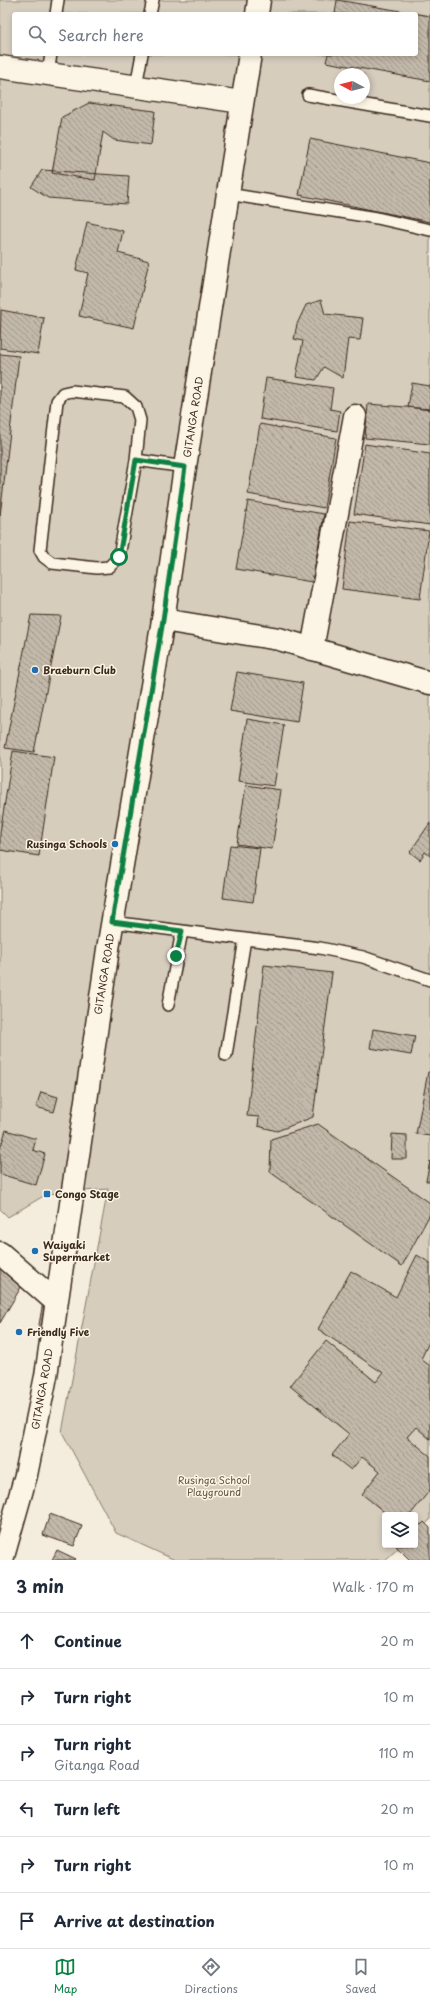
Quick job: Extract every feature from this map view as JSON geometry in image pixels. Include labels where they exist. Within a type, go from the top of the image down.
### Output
[{"type":"main road","points":[[257,12],[259,0]]},
{"type":"main road","name":"GITANGA ROAD","points":[[2,1560],[26,1475],[46,1376],[55,1301],[112,922],[163,620],[185,467],[250,56]]},
{"type":"main road","points":[[0,67],[50,64],[136,86],[242,102]]},
{"type":"main road","points":[[312,649],[355,416]]},
{"type":"main road","points":[[163,620],[280,639],[430,683]]},
{"type":"main road","points":[[0,1253],[55,1301]]},
{"type":"lane","points":[[56,12],[58,0]]},
{"type":"lane","points":[[150,12],[153,0]]},
{"type":"lane","points":[[136,86],[142,56]]},
{"type":"lane","points":[[308,95],[430,116]]},
{"type":"lane","points":[[228,194],[377,218],[430,230]]},
{"type":"lane","points":[[72,391],[125,398],[136,407],[140,420],[136,460],[119,557],[109,567],[97,568],[52,563],[44,557],[40,550],[57,401],[63,393],[72,391]]},
{"type":"lane","points":[[136,460],[185,467]]},
{"type":"lane","points":[[112,922],[320,948],[364,957],[430,980]]},
{"type":"lane","points":[[168,1005],[182,931]]},
{"type":"lane","points":[[226,1055],[244,939]]},
{"type":"green space","name":"Rusinga School Playground","points":[[0,0],[430,0],[430,1520],[418,1530],[418,1512],[382,1512],[382,1548],[399,1548],[385,1560],[175,1560],[116,1533],[62,1432],[108,1189],[47,1194],[8,1217],[0,1209]]},
{"type":"building","points":[[337,0],[407,12],[335,12]]},
{"type":"building","points":[[418,14],[430,16],[430,81],[370,70],[370,68],[359,68],[326,62],[328,56],[418,56]]},
{"type":"building","points":[[89,103],[155,111],[151,145],[114,140],[103,132],[95,180],[52,173],[62,117]]},
{"type":"building","points":[[310,139],[430,163],[430,222],[299,195]]},
{"type":"building","points":[[42,170],[129,176],[127,204],[48,198],[31,187]]},
{"type":"building","points":[[87,222],[123,231],[118,253],[149,261],[134,328],[79,316],[88,273],[76,270]]},
{"type":"building","points":[[321,300],[325,314],[363,318],[360,340],[348,339],[343,378],[324,367],[316,380],[296,377],[303,341],[294,339],[297,324],[306,305]]},
{"type":"building","points":[[1,310],[44,318],[38,354],[0,348]]},
{"type":"building","points":[[0,354],[19,356],[0,516]]},
{"type":"building","points":[[266,378],[333,388],[330,409],[340,411],[337,431],[260,419]]},
{"type":"building","points":[[412,383],[430,386],[430,410],[408,407]]},
{"type":"building","points":[[368,404],[430,409],[430,444],[365,438]]},
{"type":"building","points":[[260,424],[336,438],[324,508],[248,494]]},
{"type":"building","points":[[365,444],[430,454],[430,525],[354,514]]},
{"type":"building","points":[[248,501],[324,514],[312,582],[236,569]]},
{"type":"building","points":[[350,521],[429,531],[420,599],[342,589]]},
{"type":"building","points":[[31,615],[61,616],[34,752],[5,748]]},
{"type":"building","points":[[237,672],[303,683],[297,722],[230,711]]},
{"type":"building","points":[[247,719],[284,725],[274,786],[238,781]]},
{"type":"building","points":[[13,751],[54,757],[39,856],[0,850],[0,833]]},
{"type":"building","points":[[246,785],[281,790],[272,849],[237,844]]},
{"type":"building","points":[[430,823],[430,856],[425,852],[420,860],[410,852]]},
{"type":"building","points":[[230,845],[260,848],[253,902],[223,898]]},
{"type":"building","points":[[264,965],[332,973],[313,1117],[277,1131],[258,1126],[259,1117],[247,1116]]},
{"type":"building","points":[[373,1029],[415,1036],[411,1055],[370,1048]]},
{"type":"building","points":[[428,1072],[430,1072],[430,1136],[416,1134]]},
{"type":"building","points":[[41,1092],[58,1097],[54,1112],[36,1107]]},
{"type":"building","points":[[318,1124],[430,1203],[430,1214],[402,1266],[270,1172],[271,1139]]},
{"type":"building","points":[[6,1130],[36,1139],[33,1150],[45,1154],[36,1185],[0,1174],[0,1149]]},
{"type":"building","points":[[392,1134],[407,1135],[407,1159],[391,1159]]},
{"type":"building","points":[[430,1161],[430,1181],[426,1181]]},
{"type":"building","points":[[417,1255],[430,1263],[430,1340],[421,1359],[430,1366],[430,1439],[416,1427],[407,1437],[430,1456],[430,1490],[412,1512],[384,1512],[362,1494],[380,1471],[362,1457],[351,1470],[332,1455],[349,1434],[290,1386],[326,1341],[376,1382],[383,1373],[318,1329],[351,1271],[396,1297]]},
{"type":"building","points":[[0,1267],[24,1282],[0,1323]]},
{"type":"building","points":[[43,1302],[54,1303],[48,1338],[37,1336]]},
{"type":"building","points":[[50,1514],[82,1526],[74,1546],[43,1535]]},
{"type":"building","points":[[418,1522],[421,1525],[424,1522],[430,1528],[430,1560],[410,1560],[398,1548],[418,1548]]},
{"type":"building","points":[[57,1550],[76,1559],[52,1560]]},
{"type":"place","name":"Braeburn Club","points":[[35,670]]},
{"type":"place","name":"Rusinga Schools","points":[[115,844]]},
{"type":"place","name":"Congo Stage","points":[[47,1194]]},
{"type":"place","name":"Waiyaki Supermarket","points":[[35,1251]]},
{"type":"place","name":"Friendly Five","points":[[19,1332]]},
{"type":"route","points":[[119,557],[129,492],[136,460],[185,467],[163,620],[112,922],[182,931],[176,956]]}]
